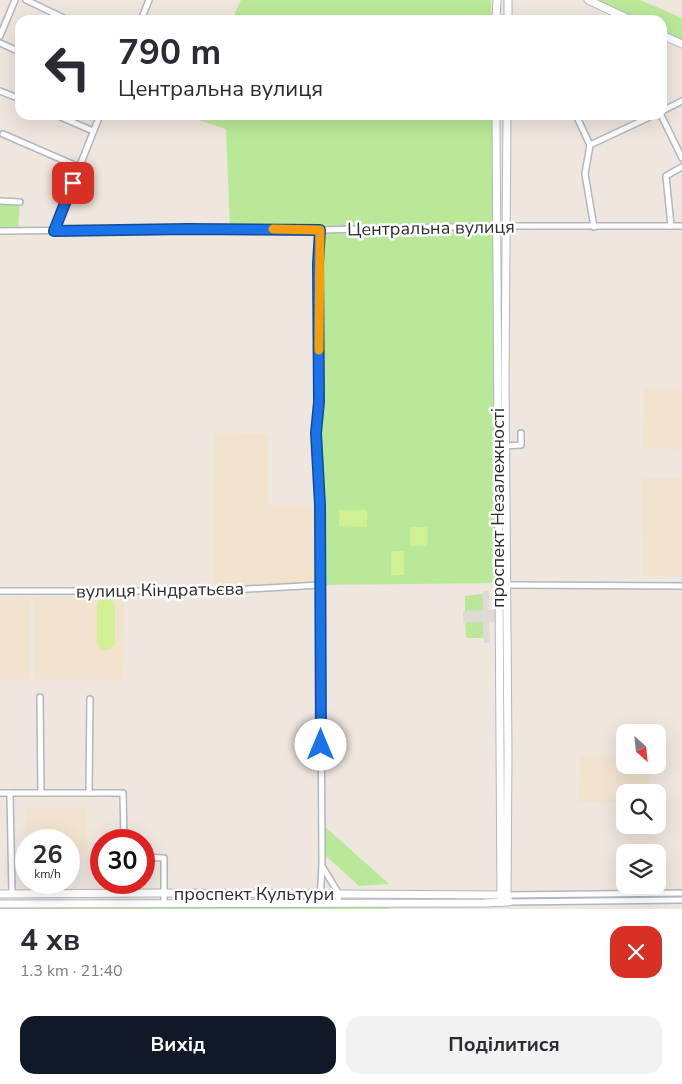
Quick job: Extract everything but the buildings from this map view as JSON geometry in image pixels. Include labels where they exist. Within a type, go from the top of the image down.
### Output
[{"type":"street","points":[[0,36],[16,0]]},
{"type":"street","points":[[26,0],[58,15]]},
{"type":"street","points":[[143,15],[148,0]]},
{"type":"street","points":[[496,15],[497,0]]},
{"type":"street","points":[[508,0],[508,15]]},
{"type":"street","points":[[588,0],[620,15]]},
{"type":"street","points":[[667,37],[682,44]]},
{"type":"street","points":[[0,43],[15,50]]},
{"type":"street","points":[[0,91],[15,98]]},
{"type":"street","points":[[667,108],[682,101]]},
{"type":"street","points":[[68,120],[93,131]]},
{"type":"street","points":[[54,231],[98,120]]},
{"type":"street","name":"проспект Незалежності","points":[[496,120],[496,226],[502,446]]},
{"type":"street","name":"проспект Незалежності","points":[[504,898],[501,584],[507,120]]},
{"type":"street","points":[[578,120],[590,145],[585,174],[594,227]]},
{"type":"street","points":[[590,145],[643,120]]},
{"type":"street","points":[[663,120],[682,158]]},
{"type":"street","points":[[3,134],[79,167]]},
{"type":"street","points":[[671,226],[666,176],[682,168]]},
{"type":"street","points":[[0,201],[20,202]]},
{"type":"street","name":"Центральна вулиця","points":[[0,232],[188,229],[320,230],[496,226],[682,226]]},
{"type":"street","points":[[320,230],[318,264],[319,402],[316,433],[320,505],[322,865],[320,902]]},
{"type":"street","points":[[502,446],[522,446],[522,433]]},
{"type":"street","points":[[501,584],[682,586]]},
{"type":"street","name":"вулиця Кіндратьєва","points":[[0,591],[213,591],[320,585]]},
{"type":"street","points":[[40,697],[41,793]]},
{"type":"street","points":[[89,793],[90,699]]},
{"type":"street","points":[[0,793],[123,793],[124,829]]},
{"type":"street","points":[[10,793],[12,894]]},
{"type":"street","points":[[155,858],[164,858],[164,902]]},
{"type":"street","points":[[322,865],[339,894],[338,903]]},
{"type":"street","name":"проспект Культури","points":[[0,894],[320,893],[504,898]]},
{"type":"street","points":[[504,898],[529,894],[616,893]]},
{"type":"street","points":[[666,893],[682,893]]},
{"type":"street","points":[[380,894],[382,903],[389,909]]},
{"type":"street","points":[[529,894],[529,902]]},
{"type":"street","points":[[650,901],[651,894]]},
{"type":"street","points":[[504,898],[529,902],[682,900]]},
{"type":"street","name":"проспект Культури","points":[[0,904],[164,902],[484,903],[504,898]]},
{"type":"shaded area","points":[[644,389],[682,389],[682,449],[643,448]]},
{"type":"shaded area","points":[[214,433],[268,434],[268,505],[320,505],[320,585],[213,591]]},
{"type":"shaded area","points":[[682,478],[682,576],[643,577],[641,479]]},
{"type":"shaded area","points":[[483,591],[489,591],[489,610],[499,610],[499,622],[489,622],[490,643],[484,643],[483,622],[463,623],[463,611],[483,610]]},
{"type":"shaded area","points":[[30,597],[30,679],[0,680],[0,598]]},
{"type":"shaded area","points":[[34,597],[124,597],[123,680],[34,679]]},
{"type":"shaded area","points":[[580,756],[616,757],[616,774],[651,774],[651,784],[616,784],[616,803],[579,802]]},
{"type":"shaded area","points":[[25,808],[87,808],[87,852],[80,852],[80,829],[25,829]]},
{"type":"green space","points":[[241,0],[491,0],[491,15],[234,15]]},
{"type":"green space","points":[[588,0],[640,0],[682,18],[682,44],[667,37],[667,15],[620,15]]},
{"type":"green space","points":[[199,120],[493,120],[498,583],[320,585],[320,230],[230,228],[226,129]]},
{"type":"green space","points":[[0,201],[20,202],[18,231],[0,231]]},
{"type":"green space","points":[[339,510],[367,510],[367,527],[339,526]]},
{"type":"green space","points":[[410,527],[427,527],[427,546],[410,546]]},
{"type":"green space","points":[[391,551],[404,551],[404,575],[391,575]]},
{"type":"green space","points":[[483,594],[483,611],[465,611],[465,596]]},
{"type":"green space","points":[[105,598],[113,601],[115,607],[115,644],[112,648],[106,650],[99,647],[97,641],[97,604]]},
{"type":"green space","points":[[465,622],[483,622],[484,638],[466,638]]},
{"type":"green space","points":[[322,824],[389,884],[359,886],[322,852]]},
{"type":"green space","points":[[382,903],[389,909],[0,909],[0,904]]},
{"type":"slow traffic","points":[[273,229],[320,230],[318,264],[319,350]]},
{"type":"route","points":[[73,183],[54,231],[320,230],[318,264],[319,402],[316,433],[320,505],[321,745]]}]
